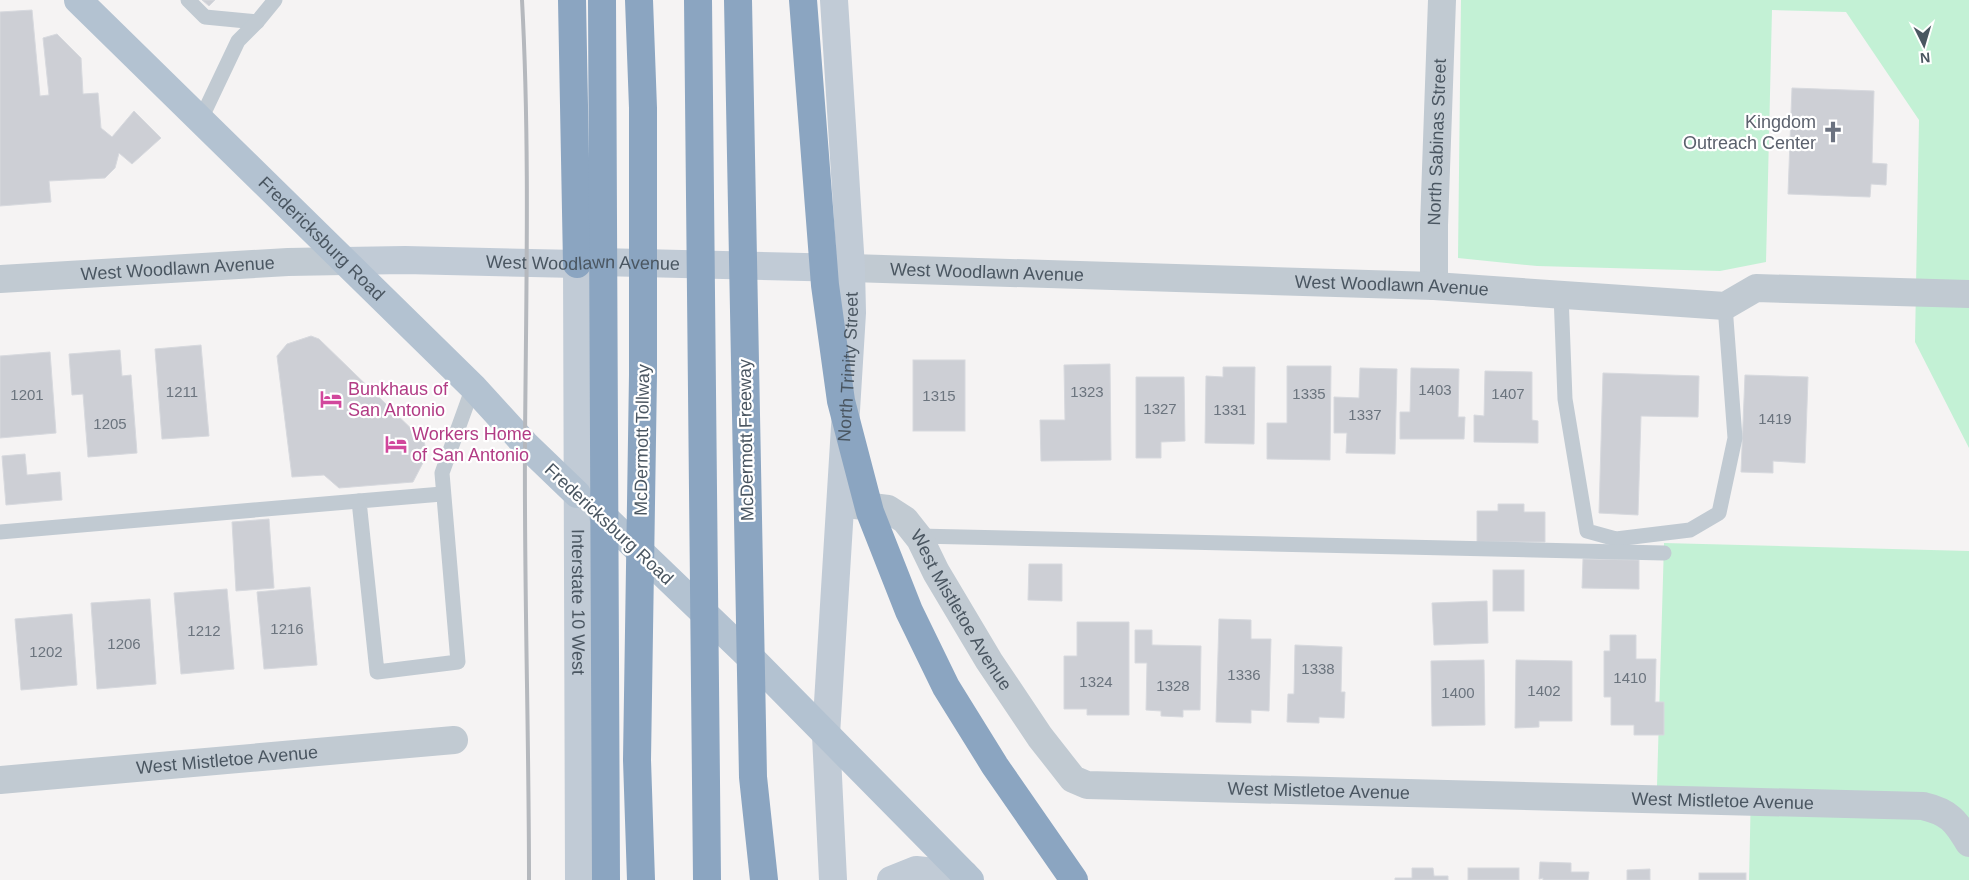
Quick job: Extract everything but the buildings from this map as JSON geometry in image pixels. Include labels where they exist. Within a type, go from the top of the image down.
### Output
[{"type":"highway","points":[[572,0],[589,263]]},
{"type":"highway","points":[[602,0],[606,880]]},
{"type":"highway","name":"McDermott Tollway","points":[[639,0],[643,108],[643,375],[637,760],[641,880]]},
{"type":"highway","points":[[698,0],[707,880]]},
{"type":"highway","name":"McDermott Freeway","points":[[738,0],[753,777],[764,880]]},
{"type":"highway","points":[[802,0],[825,285],[842,401],[870,512],[909,611],[946,687],[995,766],[1074,880]]},
{"type":"main road","name":"Fredericksburg Road","points":[[78,0],[473,386],[525,444],[754,661],[968,878]]},
{"type":"main road","name":"North Trinity Street","points":[[826,735],[852,314],[852,268],[834,0]]},
{"type":"main road","name":"West Woodlawn Avenue","points":[[344,261],[405,260],[852,268]]},
{"type":"main road","name":"Interstate 10 West","points":[[579,880],[577,494],[589,263]]},
{"type":"main road","points":[[826,735],[833,880]]},
{"type":"main road","points":[[890,880],[916,870],[968,878]]},
{"type":"street","name":"North Sabinas Street","points":[[1434,286],[1434,225],[1442,0]]},
{"type":"street","name":"West Woodlawn Avenue","points":[[0,279],[229,265],[344,261]]},
{"type":"street","name":"West Woodlawn Avenue","points":[[852,268],[1434,286],[1725,306]]},
{"type":"street","points":[[1725,306],[1756,288],[1969,294]]},
{"type":"street","name":"West Mistletoe Avenue","points":[[840,503],[888,509],[905,520],[918,536],[936,572],[989,661],[1040,737],[1073,779],[1087,785],[1923,806],[1941,810],[1958,824],[1969,843]]},
{"type":"street","name":"West Mistletoe Avenue","points":[[0,780],[454,740]]},
{"type":"lane","points":[[200,120],[238,41],[275,0]]},
{"type":"lane","points":[[194,2],[206,17],[257,22]]},
{"type":"lane","points":[[1561,294],[1565,399],[1587,531],[1616,539],[1690,530],[1719,513],[1735,438],[1725,306]]},
{"type":"lane","points":[[360,502],[377,672],[458,662],[442,494],[442,473],[473,386]]},
{"type":"lane","points":[[0,532],[442,494]]},
{"type":"lane","points":[[918,536],[1664,553]]},
{"type":"green space","points":[[1461,0],[1969,0],[1969,448],[1915,342],[1919,120],[1846,12],[1772,10],[1766,262],[1720,271],[1537,266],[1458,258]]},
{"type":"green space","points":[[1664,543],[1969,551],[1969,880],[1749,880],[1751,790],[1657,786]]},
{"type":"railway","points":[[522,0],[527,166],[525,497],[529,880]]},
{"type":"place","name":"Kingdom Outreach Center","points":[[1833,132]]},
{"type":"place","name":"Bunkhaus of San Antonio","points":[[331,399]]},
{"type":"place","name":"Workers Home of San Antonio","points":[[396,444]]}]
